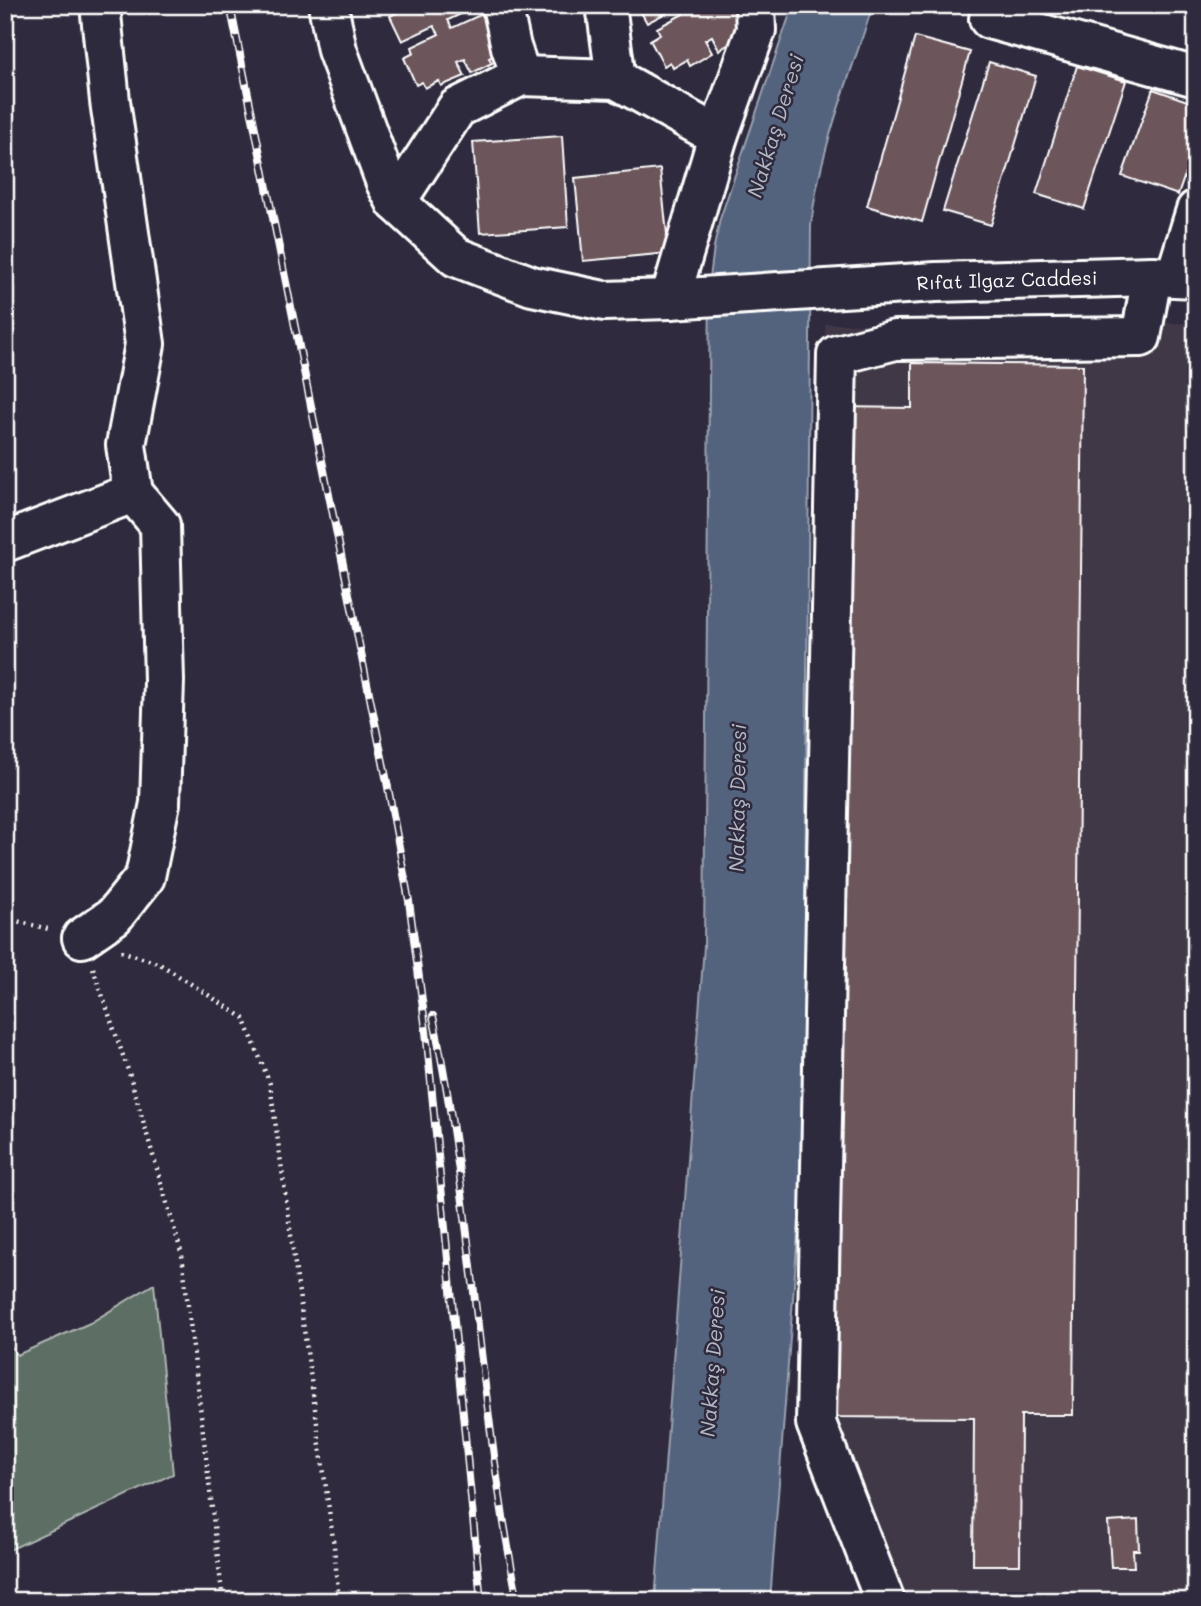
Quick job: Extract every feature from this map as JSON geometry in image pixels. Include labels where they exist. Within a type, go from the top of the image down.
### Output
[{"type":"street","points":[[82,938],[114,916],[145,877],[160,803],[164,681],[160,526],[133,493],[126,445],[145,344],[110,101],[100,5]]},
{"type":"street","points":[[328,5],[337,50],[386,183],[396,202],[457,108],[521,76],[616,79],[719,136]]},
{"type":"street","points":[[502,5],[511,47],[521,76]]},
{"type":"street","points":[[606,5],[616,79]]},
{"type":"street","points":[[670,299],[719,136],[756,30],[755,5]]},
{"type":"street","points":[[989,19],[1196,77]]},
{"type":"street","name":"Rıfat Ilgaz Caddesi","points":[[396,202],[456,257],[532,286],[604,301],[936,282],[1175,276]]},
{"type":"street","points":[[885,1601],[816,1423],[837,355],[895,340],[1141,337],[1175,276],[1196,210]]},
{"type":"street","points":[[5,542],[133,493]]},
{"type":"path","points":[[5,918],[82,938],[160,964],[244,1018],[270,1084],[334,1546],[339,1601]]},
{"type":"path","points":[[82,938],[130,1076],[182,1255],[223,1601]]},
{"type":"shaded area","points":[[1196,323],[1196,1601],[878,1601],[802,1406],[825,324]]},
{"type":"green space","points":[[154,1284],[173,1474],[5,1552],[5,1338],[17,1355],[90,1323]]},
{"type":"water","name":"Nakkaş Deresi","points":[[793,5],[873,5],[828,142],[811,226],[803,1133],[801,1193],[770,1601],[655,1601],[704,946],[710,278],[720,219]]},
{"type":"building","points":[[392,5],[480,5],[448,20],[452,28],[482,14],[485,20],[490,18],[506,50],[489,58],[492,63],[472,73],[465,59],[458,62],[465,76],[441,86],[439,81],[425,88],[422,82],[416,85],[404,58],[414,53],[412,47],[439,34],[434,26],[402,41],[390,16],[396,13]]},
{"type":"building","points":[[637,5],[740,5],[738,39],[719,50],[712,36],[705,40],[712,53],[690,66],[687,60],[673,68],[670,62],[664,66],[650,40],[660,34],[657,28],[683,14],[679,6],[647,23]]},
{"type":"building","points":[[915,37],[970,52],[922,222],[867,206]]},
{"type":"building","points":[[989,62],[1036,76],[991,225],[943,211]]},
{"type":"building","points":[[1077,66],[1126,81],[1084,209],[1036,194]]},
{"type":"building","points":[[1153,89],[1196,104],[1196,143],[1178,195],[1122,176]]},
{"type":"building","points":[[562,136],[568,227],[480,233],[473,142]]},
{"type":"building","points":[[660,169],[669,253],[583,261],[575,178]]},
{"type":"building","points":[[912,363],[1083,365],[1073,1415],[1021,1415],[1020,1565],[973,1565],[974,1418],[830,1417],[840,407],[912,408]]},
{"type":"building","points":[[1138,1520],[1139,1550],[1133,1550],[1134,1567],[1111,1567],[1108,1522]]},
{"type":"railway","points":[[230,5],[409,901],[426,1031],[481,1601]]},
{"type":"railway","points":[[433,1016],[458,1162],[494,1455],[518,1601]]}]
